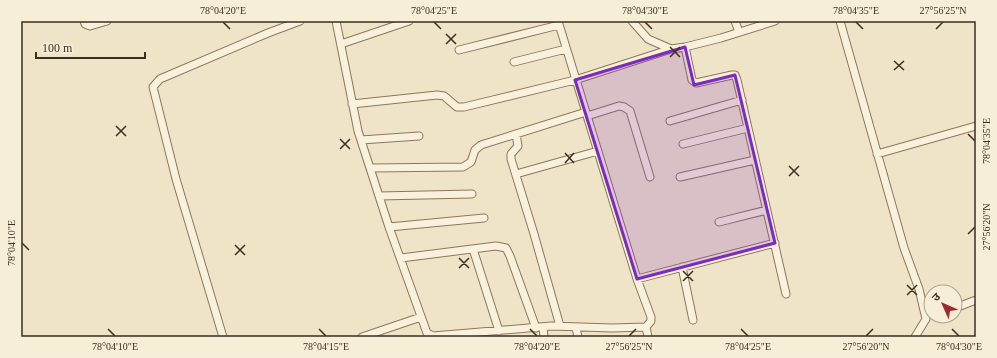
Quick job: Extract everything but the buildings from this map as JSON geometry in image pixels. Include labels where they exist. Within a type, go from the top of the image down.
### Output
[{"type":"street","points":[[84,21],[85,24],[90,26],[107,21]]},
{"type":"street","points":[[223,337],[176,179],[153,87],[160,79],[300,21]]},
{"type":"street","points":[[336,21],[352,104],[361,140],[389,227],[426,331],[430,335],[503,333],[539,327],[560,326],[576,328],[646,327]]},
{"type":"street","points":[[341,44],[409,21]]},
{"type":"street","points":[[632,21],[648,39],[671,49]]},
{"type":"street","points":[[736,21],[740,32]]},
{"type":"street","points":[[352,104],[436,95],[444,96],[460,108],[575,80],[671,49],[685,47],[775,21]]},
{"type":"street","points":[[840,21],[904,248],[919,289],[923,306]]},
{"type":"street","points":[[459,50],[558,23],[637,279],[651,317],[649,324],[646,327],[648,337]]},
{"type":"street","points":[[685,47],[694,82],[699,84],[729,75],[734,75],[737,80],[786,294]]},
{"type":"street","points":[[514,62],[566,50]]},
{"type":"street","points":[[670,121],[742,100]]},
{"type":"street","points":[[370,168],[463,167],[471,162],[478,146],[586,114],[620,106],[630,111],[650,177]]},
{"type":"street","points":[[877,154],[976,126]]},
{"type":"street","points":[[683,144],[748,128]]},
{"type":"street","points":[[516,134],[518,146],[511,156],[560,326]]},
{"type":"street","points":[[361,140],[419,136]]},
{"type":"street","points":[[516,174],[598,151]]},
{"type":"street","points":[[680,177],[756,160]]},
{"type":"street","points":[[379,196],[472,194]]},
{"type":"street","points":[[719,222],[767,210]]},
{"type":"street","points":[[389,227],[484,218]]},
{"type":"street","points":[[637,279],[775,242]]},
{"type":"street","points":[[401,258],[502,246],[508,250],[544,337]]},
{"type":"street","points":[[473,249],[503,333]]},
{"type":"street","points":[[682,267],[693,320]]},
{"type":"street","points":[[963,305],[976,300]]},
{"type":"street","points":[[362,337],[421,317]]},
{"type":"street","points":[[915,337],[923,324]]},
{"type":"street","points":[[576,328],[578,337]]},
{"type":"street","points":[[612,328],[614,337]]},
{"type":"highlighted area","points":[[685,47],[694,85],[735,75],[775,243],[637,279],[575,80]]}]
